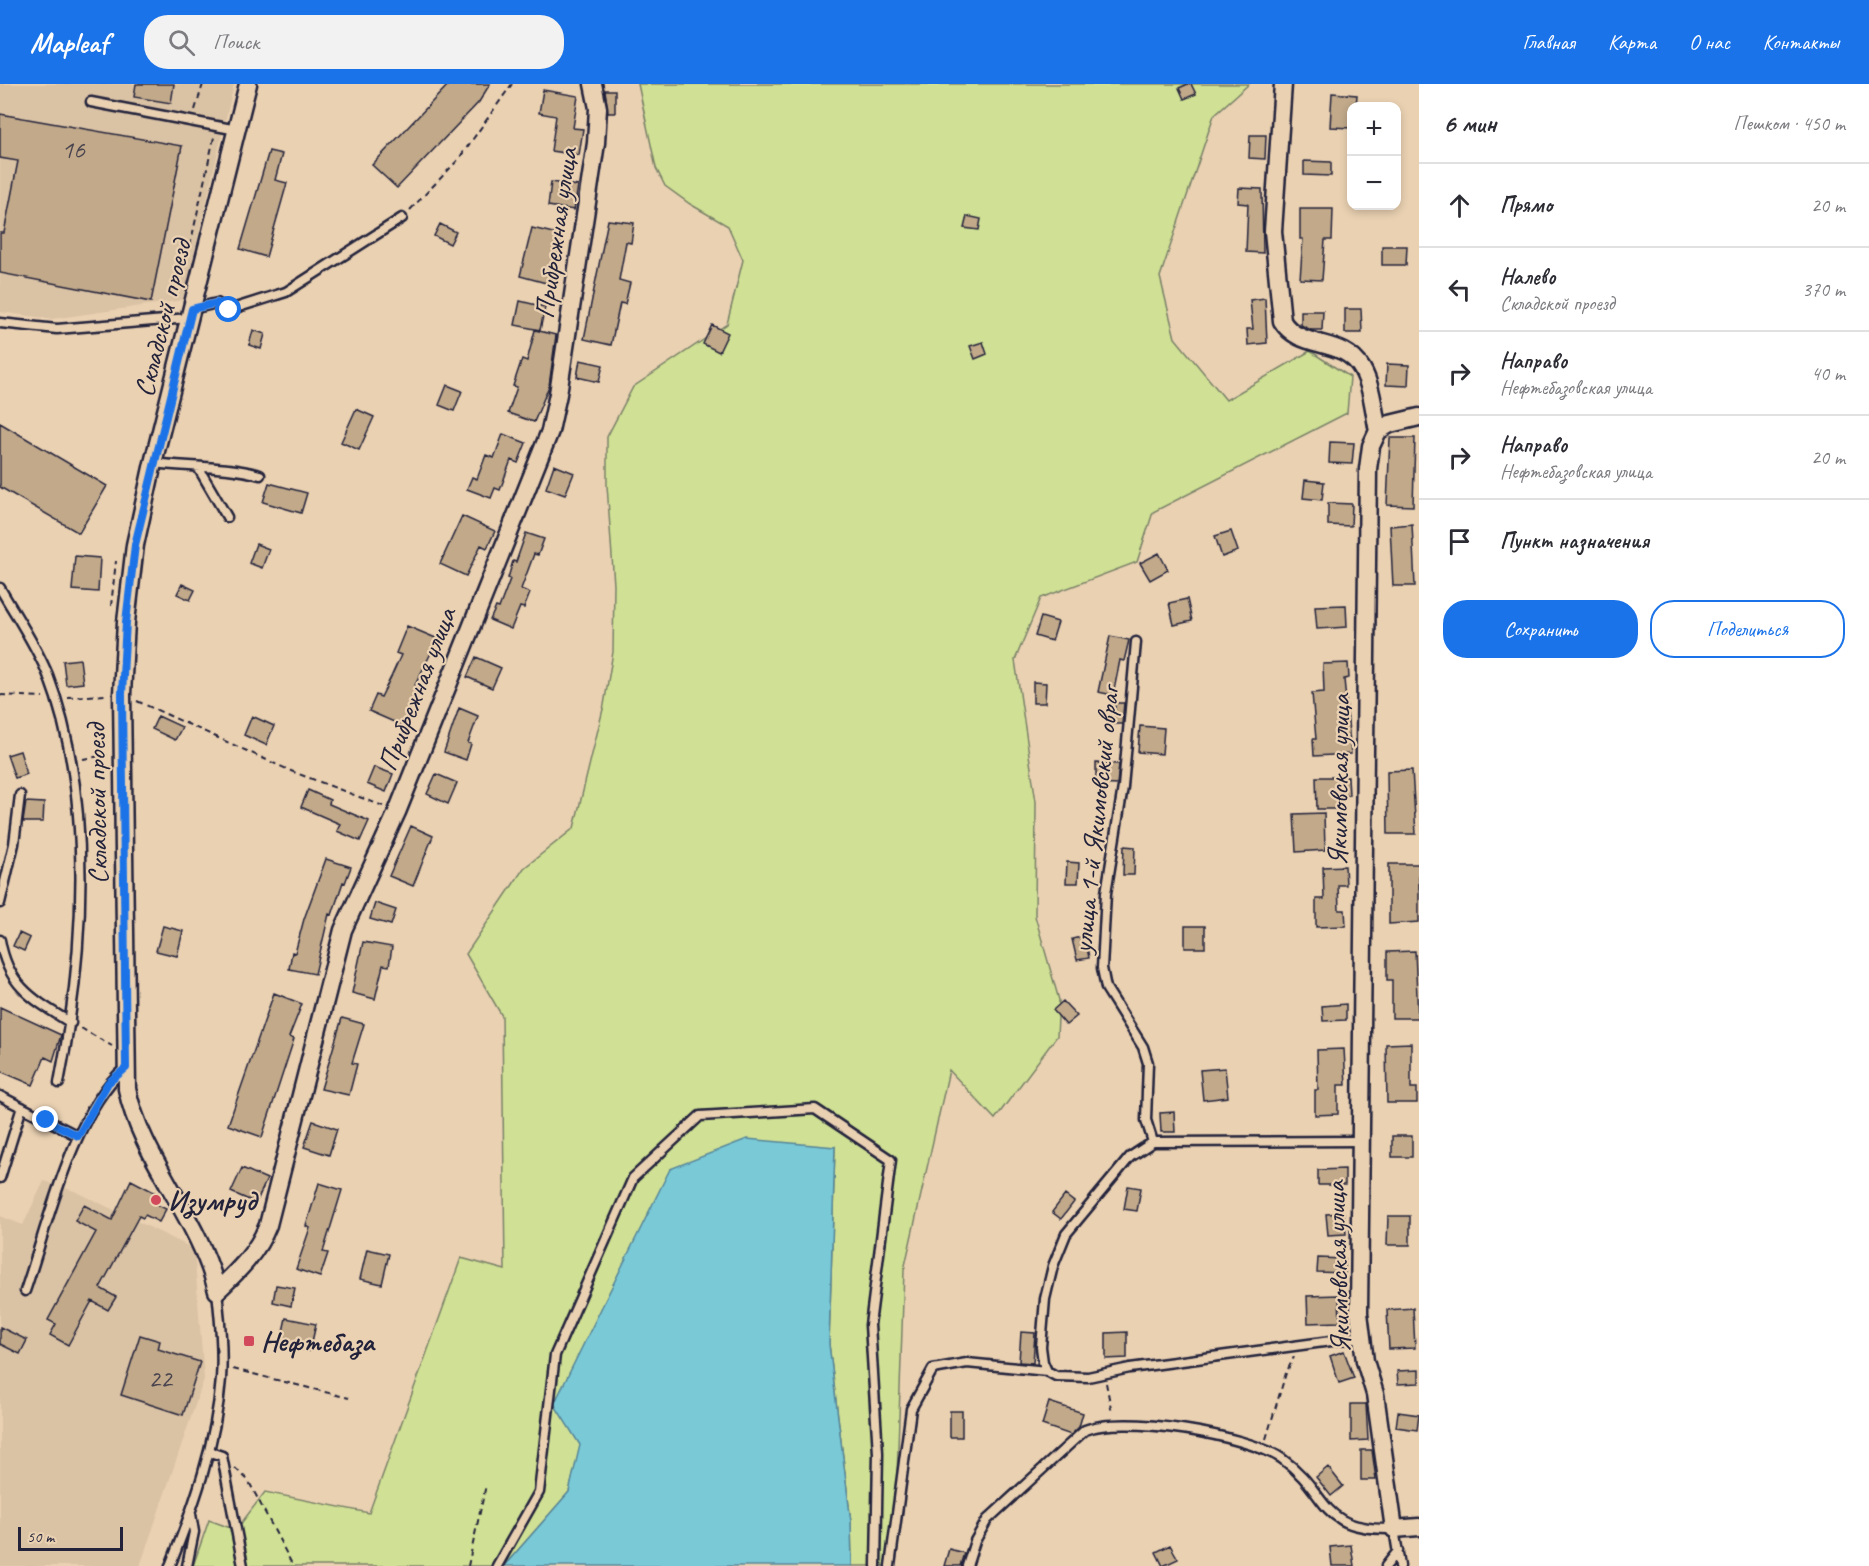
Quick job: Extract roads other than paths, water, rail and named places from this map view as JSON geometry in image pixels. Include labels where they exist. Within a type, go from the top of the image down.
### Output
[{"type":"street","name":"Складской проезд","points":[[217,1291],[204,1249],[134,1114],[127,1089],[122,694],[126,622],[135,545],[153,463],[248,84]]},
{"type":"street","name":"Прибрежная улица","points":[[217,1291],[246,1263],[262,1242],[343,930],[397,812],[493,567],[550,431],[558,394],[596,143],[598,108],[593,84]]},
{"type":"street","points":[[1283,84],[1273,231],[1282,321],[1289,332],[1299,339],[1331,344],[1349,354],[1362,368],[1378,431],[1390,424],[1419,417]]},
{"type":"street","name":"Якимовская улица","points":[[1378,431],[1371,446],[1368,469],[1361,1337],[1375,1394],[1394,1529]]},
{"type":"street","points":[[1394,1529],[1419,1527]]},
{"type":"lane","points":[[91,102],[237,130]]},
{"type":"lane","points":[[0,322],[57,329],[191,314],[217,303],[229,310],[286,292],[402,218]]},
{"type":"lane","points":[[153,463],[199,469],[243,471],[260,476]]},
{"type":"lane","points":[[199,469],[227,517]]},
{"type":"lane","points":[[0,588],[48,674],[71,761],[81,866],[78,956],[71,1023],[59,1083]]},
{"type":"lane","name":"улица 1-й Якимовский овраг","points":[[1136,642],[1123,788],[1106,893],[1102,968],[1106,988],[1143,1047],[1148,1063],[1146,1120],[1153,1142]]},
{"type":"lane","points":[[0,903],[2,880],[14,844],[20,795]]},
{"type":"lane","points":[[0,940],[7,965],[17,985],[30,998],[71,1023]]},
{"type":"lane","points":[[25,1291],[78,1136],[108,1083],[125,1061]]},
{"type":"lane","points":[[0,1096],[78,1136]]},
{"type":"lane","points":[[0,1179],[21,1107]]},
{"type":"lane","points":[[497,1566],[538,1492],[555,1355],[633,1178],[700,1116],[815,1109],[891,1160],[870,1325],[878,1453],[876,1566]]},
{"type":"lane","points":[[1047,1371],[1041,1347],[1045,1299],[1053,1266],[1066,1234],[1130,1157],[1153,1142],[1361,1142]]},
{"type":"lane","name":"Складской проезд","points":[[191,1514],[210,1452],[218,1413],[221,1366],[217,1291]]},
{"type":"lane","points":[[890,1566],[911,1409],[933,1369],[967,1363],[1047,1371],[1056,1376],[1069,1378],[1104,1375],[1130,1368],[1361,1337]]},
{"type":"lane","points":[[967,1566],[975,1541],[987,1520],[1085,1430],[1098,1425],[1114,1424],[1194,1430],[1263,1448],[1282,1459],[1301,1476],[1334,1517],[1345,1524],[1368,1530],[1394,1529],[1400,1566]]},
{"type":"lane","points":[[210,1452],[222,1456],[243,1566]]},
{"type":"lane","points":[[170,1566],[191,1514]]},
{"type":"lane","points":[[187,1566],[194,1532],[191,1514]]},
{"type":"lane","points":[[1386,1566],[1398,1551]]},
{"type":"water","points":[[747,1139],[835,1147],[829,1344],[851,1522],[852,1566],[504,1566],[569,1492],[580,1445],[554,1404],[670,1169]]},
{"type":"place","name":"Изумруд","points":[[156,1200]]},
{"type":"place","name":"Нефтебаза","points":[[249,1341]]}]
